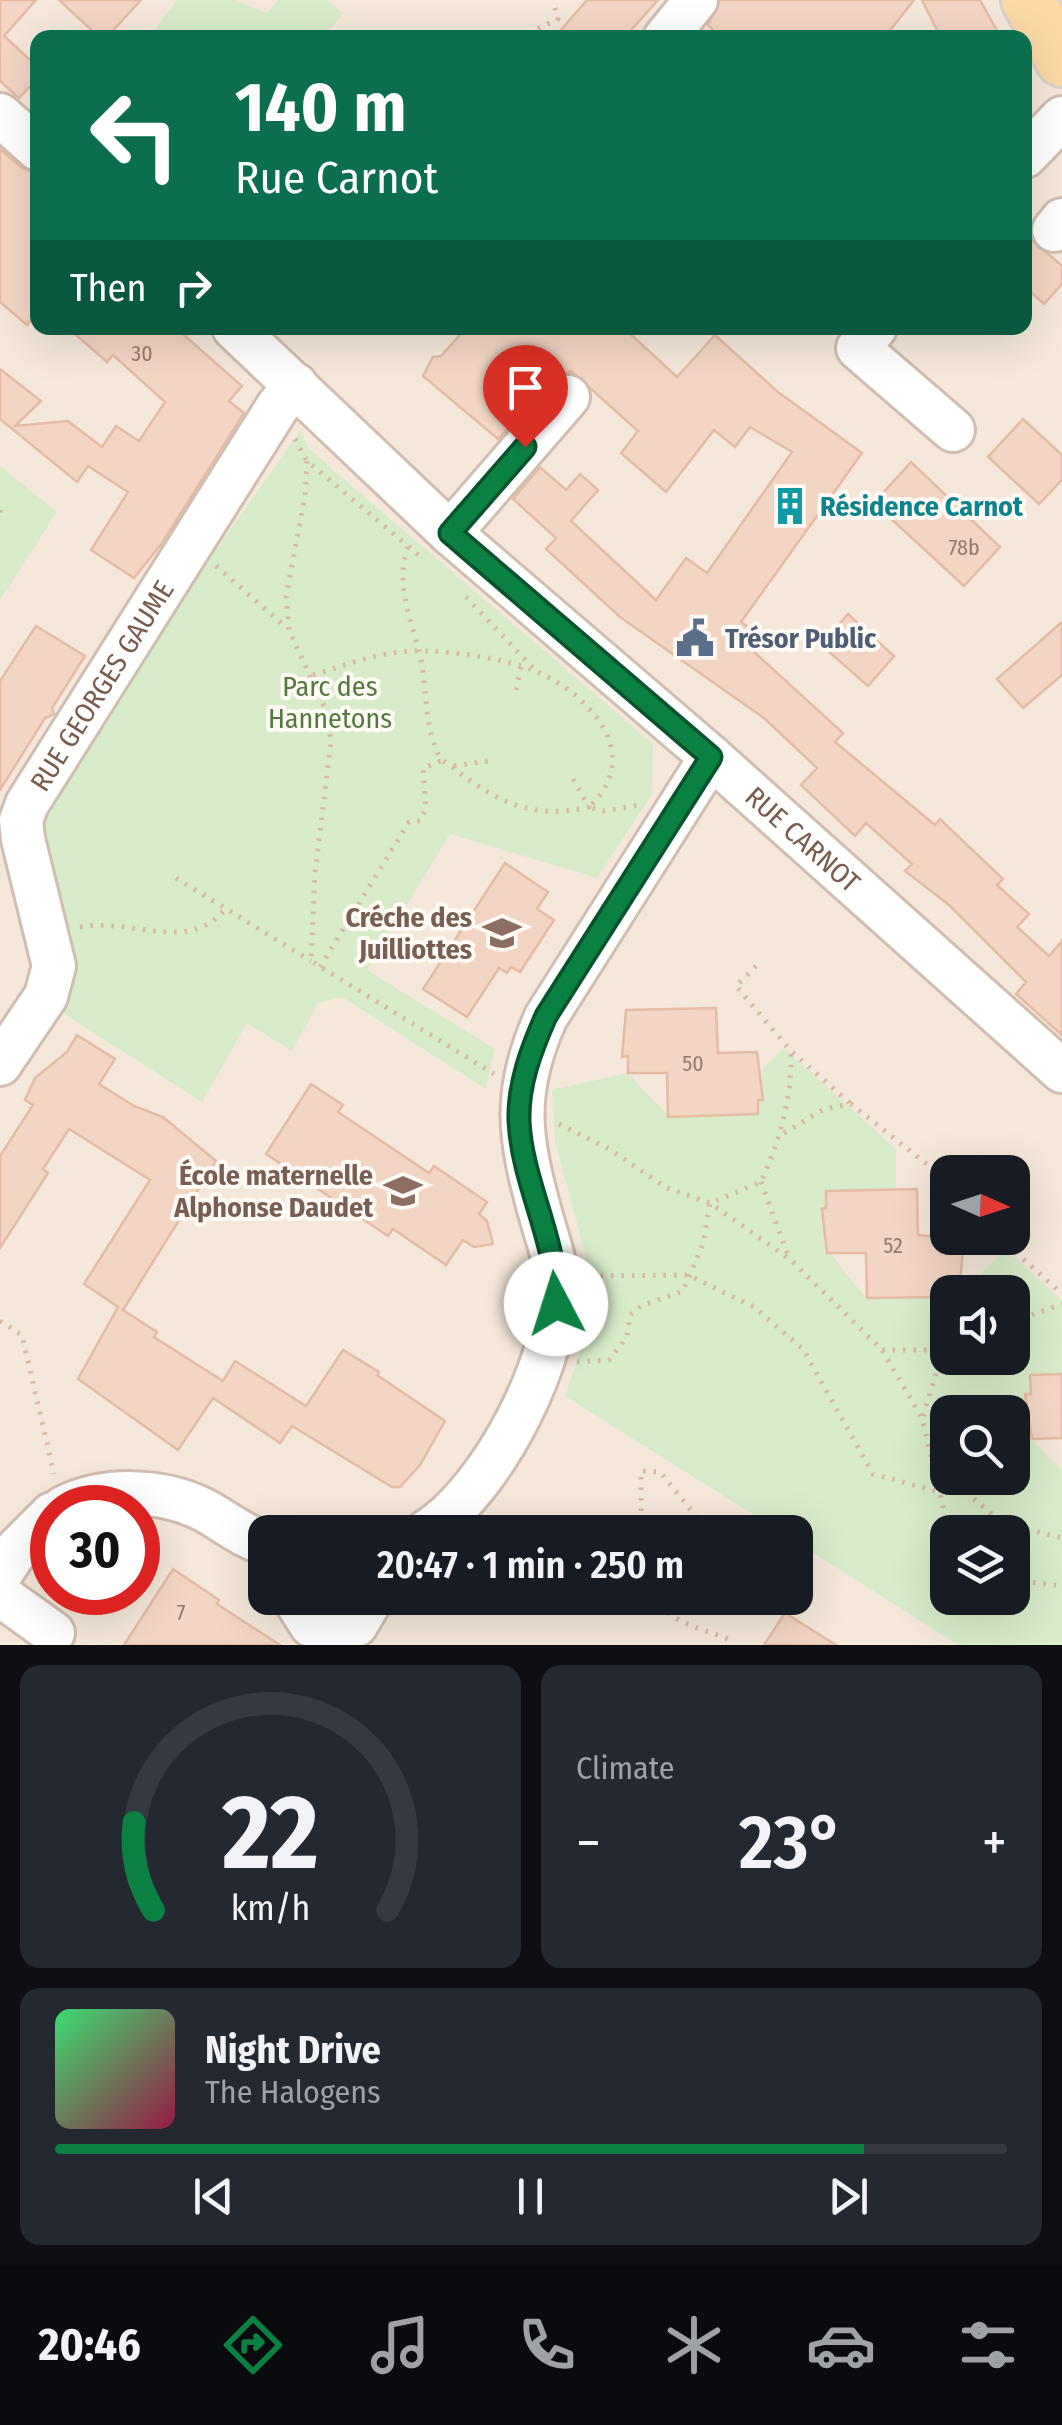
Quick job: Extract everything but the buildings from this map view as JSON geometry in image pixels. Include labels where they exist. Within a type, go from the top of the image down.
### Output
[{"type":"main road","points":[[1028,0],[1062,60]]},
{"type":"street","points":[[672,30],[696,0]]},
{"type":"street","points":[[0,115],[30,142]]},
{"type":"street","points":[[1032,149],[1062,118]]},
{"type":"street","name":"RUE CARNOT","points":[[242,335],[296,385],[436,546],[711,757],[1058,1060]]},
{"type":"street","points":[[868,335],[858,348],[953,430]]},
{"type":"street","name":"RUE GEORGES GAUME","points":[[0,1064],[46,996],[54,966],[23,838],[22,820],[27,804],[278,406],[296,385]]},
{"type":"street","points":[[436,546],[568,398]]},
{"type":"street","points":[[451,1515],[492,1461],[526,1395],[554,1323],[555,1269],[519,1120],[526,1062],[546,1016],[711,757]]},
{"type":"street","points":[[160,1497],[202,1509],[248,1538]]},
{"type":"street","points":[[0,1575],[30,1534]]},
{"type":"street","points":[[0,1596],[64,1622]]},
{"type":"street","points":[[309,1623],[334,1632],[370,1620]]},
{"type":"path","points":[[536,30],[558,20],[553,0]]},
{"type":"path","points":[[292,434],[307,461],[408,547],[436,546]]},
{"type":"path","points":[[289,630],[286,596],[305,496],[307,461]]},
{"type":"path","points":[[0,510],[4,512],[0,518]]},
{"type":"path","points":[[408,547],[402,561],[408,627],[418,650],[428,723],[441,761]]},
{"type":"path","points":[[188,549],[230,577],[289,630],[312,675],[331,742],[315,874],[311,961]]},
{"type":"path","points":[[463,594],[536,671]]},
{"type":"path","points":[[312,675],[352,660],[418,650],[536,671],[581,700],[610,740],[614,756],[609,783],[589,806]]},
{"type":"path","points":[[516,690],[522,666]]},
{"type":"path","points":[[452,766],[495,760]]},
{"type":"path","points":[[320,967],[408,822],[420,820],[426,809],[423,768],[441,761],[518,810],[546,812],[589,806],[604,811],[645,804],[650,807]]},
{"type":"path","points":[[572,778],[589,806]]},
{"type":"path","points":[[176,878],[499,1078]]},
{"type":"path","points":[[68,930],[126,924],[178,935],[203,930],[226,908]]},
{"type":"path","points":[[756,966],[736,986],[791,1051],[930,1167]]},
{"type":"path","points":[[791,1051],[792,1093],[781,1134],[761,1182],[791,1260]]},
{"type":"path","points":[[781,1134],[824,1109],[851,1104]]},
{"type":"path","points":[[548,1118],[609,1150],[667,1188],[710,1203],[791,1260],[882,1350],[922,1418],[930,1445]]},
{"type":"path","points":[[710,1203],[761,1182]]},
{"type":"path","points":[[572,1362],[609,1360],[627,1337],[630,1315],[683,1291],[702,1244],[710,1203]]},
{"type":"path","points":[[1019,1255],[1062,1294]]},
{"type":"path","points":[[582,1276],[688,1276],[754,1307],[803,1349],[872,1474],[930,1490]]},
{"type":"path","points":[[1030,1316],[1062,1304]]},
{"type":"path","points":[[0,1321],[22,1335],[54,1485]]},
{"type":"path","points":[[882,1350],[930,1350]]},
{"type":"path","points":[[922,1418],[935,1375]]},
{"type":"path","points":[[640,1515],[641,1472],[660,1472],[695,1515]]},
{"type":"path","points":[[969,1495],[1002,1523],[1062,1538]]},
{"type":"path","points":[[1030,1582],[1062,1586]]},
{"type":"path","points":[[64,1622],[71,1615]]},
{"type":"path","points":[[674,1615],[734,1641]]},
{"type":"shaded area","points":[[0,0],[1062,0],[1062,1645],[0,1645]]},
{"type":"green space","points":[[177,0],[235,0],[267,13],[279,0],[326,0],[343,13],[330,30],[154,30]]},
{"type":"green space","name":"Parc des Hannetons","points":[[301,430],[308,447],[322,460],[653,744],[652,794],[597,878],[450,834],[367,970],[495,1049],[486,1089],[342,997],[318,1003],[292,1051],[247,1023],[202,1102],[58,1010],[44,821],[208,561]]},
{"type":"green space","points":[[0,466],[57,512],[0,600]]},
{"type":"green space","points":[[784,1048],[896,1149],[896,1190],[828,1191],[826,1237],[835,1259],[867,1298],[930,1297],[930,1375],[1030,1375],[1030,1275],[980,1275],[999,1255],[1012,1255],[1062,1300],[1062,1374],[1031,1375],[1031,1394],[1025,1395],[930,1395],[930,1495],[1030,1495],[1030,1426],[1032,1439],[1062,1471],[1062,1645],[958,1645],[813,1552],[813,1515],[754,1515],[565,1396],[581,1347],[588,1282],[585,1253],[555,1141],[552,1090],[628,1073],[669,1117],[758,1114],[758,1100],[763,1099],[762,1069]]},
{"type":"place","name":"Résidence Carnot","points":[[790,506]]},
{"type":"place","name":"Trésor Public","points":[[695,638]]},
{"type":"place","name":"Créche des Juilliottes","points":[[502,933]]},
{"type":"place","name":"École maternelle Alphonse Daudet","points":[[403,1191]]},
{"type":"route","points":[[525,447],[450,533],[711,757],[546,1016],[526,1062],[519,1120],[525,1158],[555,1269],[556,1304]]}]
